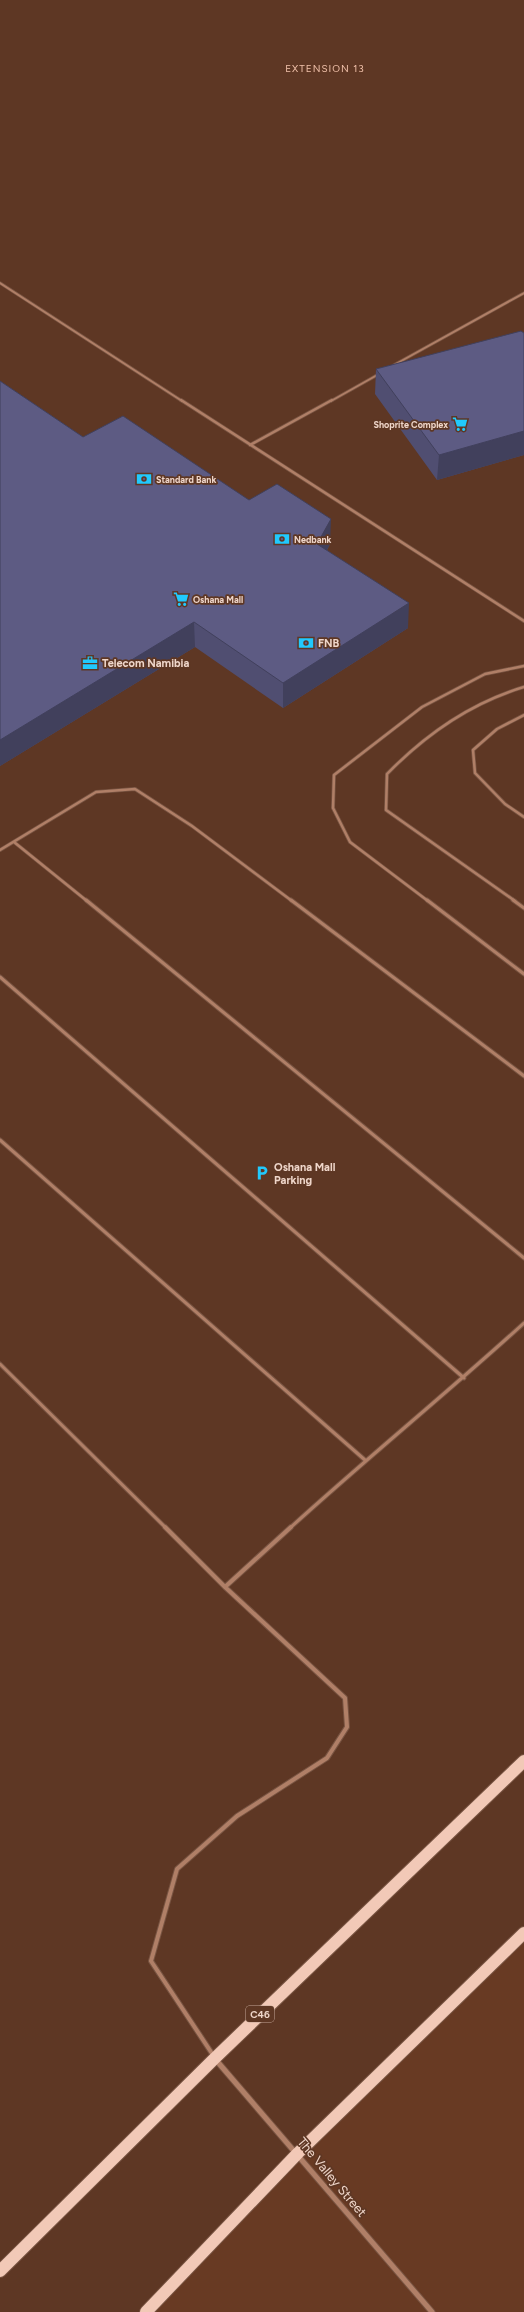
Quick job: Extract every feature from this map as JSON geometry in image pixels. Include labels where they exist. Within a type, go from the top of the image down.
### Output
[{"type":"main road","name":"C46","points":[[0,2271],[215,2058],[524,1761]]},
{"type":"main road","points":[[146,2312],[298,2153],[524,1933]]},
{"type":"street","name":"The Valley Street","points":[[215,2058],[298,2153],[432,2312]]},
{"type":"lane","points":[[0,283],[524,621]]},
{"type":"lane","points":[[387,369],[524,294]]},
{"type":"lane","points":[[250,445],[380,373]]},
{"type":"lane","points":[[524,666],[485,674],[429,703],[360,753],[334,775],[333,808],[350,842],[524,974]]},
{"type":"lane","points":[[524,687],[513,690],[465,714],[426,737],[387,774],[386,810],[524,908]]},
{"type":"lane","points":[[524,715],[497,729],[473,750],[475,773],[505,804],[524,817]]},
{"type":"lane","points":[[0,850],[96,792],[135,789],[192,826],[524,1076]]},
{"type":"lane","points":[[14,842],[524,1258]]},
{"type":"lane","points":[[0,977],[464,1378]]},
{"type":"lane","points":[[0,1140],[365,1460]]},
{"type":"lane","points":[[225,1587],[365,1460],[464,1378],[524,1323]]},
{"type":"lane","points":[[0,1364],[225,1587],[345,1698],[347,1727],[327,1758],[237,1816],[177,1869],[151,1961],[215,2058]]},
{"type":"shaded area","points":[[524,1928],[524,2312],[140,2312]]},
{"type":"building","name":"Shoprite Complex","points":[[521,331],[524,333],[524,431],[439,455],[376,369]]},
{"type":"building","name":"Oshana Mall","points":[[0,381],[83,437],[123,416],[249,500],[277,484],[331,519],[317,544],[409,603],[283,683],[194,622],[0,740]]},
{"type":"place","name":"Shoprite Complex","points":[[460,424]]},
{"type":"place","name":"Standard Bank","points":[[144,479]]},
{"type":"place","name":"Nedbank","points":[[282,539]]},
{"type":"place","name":"Oshana Mall","points":[[181,599]]},
{"type":"place","name":"FNB","points":[[306,643]]},
{"type":"place","name":"Telecom Namibia","points":[[90,663]]},
{"type":"place","name":"Oshana Mall Parking","points":[[262,1173]]},
{"type":"district","name":"EXTENSION 13","points":[[325,68]]}]
